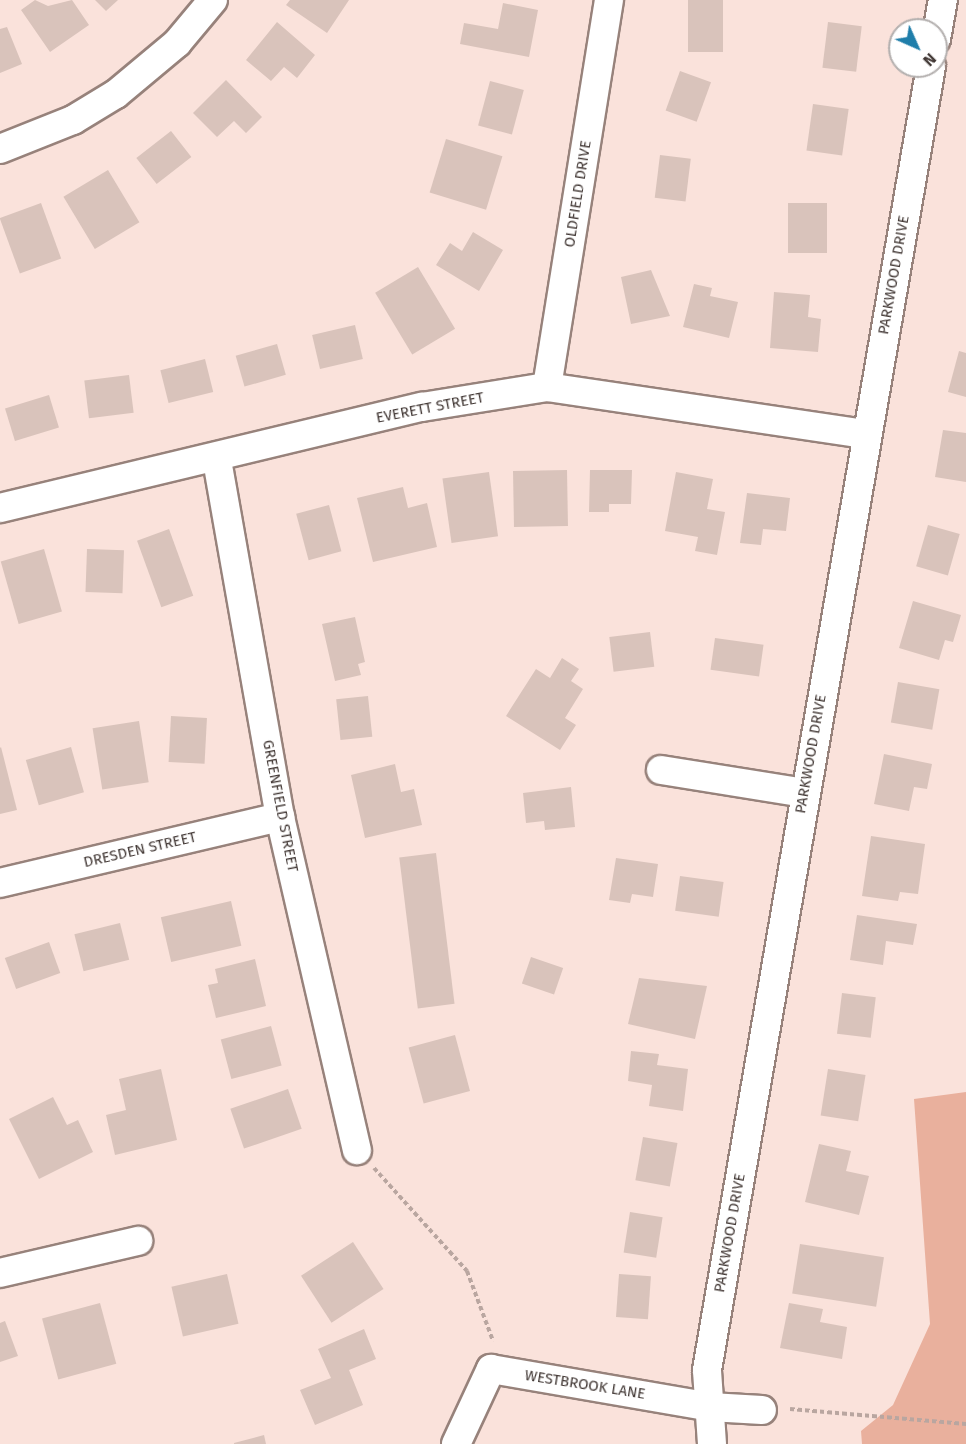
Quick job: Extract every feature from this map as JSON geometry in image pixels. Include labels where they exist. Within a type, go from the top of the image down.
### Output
[{"type":"street","points":[[0,149],[73,120],[116,94],[177,43],[213,0]]},
{"type":"street","name":"OLDFIELD DRIVE","points":[[547,387],[609,0]]},
{"type":"street","points":[[940,18],[943,0]]},
{"type":"street","name":"PARKWOOD DRIVE","points":[[712,1444],[707,1370],[804,793],[929,78]]},
{"type":"street","name":"EVERETT STREET","points":[[0,508],[217,460],[422,407],[547,387],[866,434]]},
{"type":"street","name":"GREENFIELD STREET","points":[[217,460],[280,817],[357,1150]]},
{"type":"street","points":[[661,770],[804,793]]},
{"type":"street","name":"DRESDEN STREET","points":[[0,883],[280,817]]},
{"type":"street","points":[[0,1273],[138,1241]]},
{"type":"street","points":[[456,1444],[491,1369]]},
{"type":"street","name":"WESTBROOK LANE","points":[[491,1369],[710,1407],[762,1410]]},
{"type":"path","points":[[357,1150],[467,1270],[494,1336],[491,1369]]},
{"type":"path","points":[[762,1410],[857,1412],[966,1424]]},
{"type":"shaded area","points":[[966,1092],[966,1444],[862,1444],[861,1431],[893,1405],[930,1324],[914,1099]]},
{"type":"building","points":[[35,0],[48,6],[72,0],[89,25],[50,52],[21,10]]},
{"type":"building","points":[[95,0],[118,0],[106,11]]},
{"type":"building","points":[[290,0],[349,0],[327,33],[286,5]]},
{"type":"building","points":[[688,0],[723,0],[723,52],[688,52]]},
{"type":"building","points":[[503,3],[538,10],[529,57],[460,44],[464,23],[498,29]]},
{"type":"building","points":[[277,22],[315,55],[297,78],[284,67],[271,81],[246,60]]},
{"type":"building","points":[[828,22],[862,26],[856,72],[822,68]]},
{"type":"building","points":[[7,27],[22,64],[0,73],[0,29]]},
{"type":"building","points":[[680,71],[711,82],[697,122],[666,110]]},
{"type":"building","points":[[226,80],[262,117],[246,133],[234,121],[217,137],[193,113]]},
{"type":"building","points":[[490,81],[524,90],[512,134],[478,125]]},
{"type":"building","points":[[813,104],[849,109],[842,156],[806,151]]},
{"type":"building","points":[[171,131],[191,157],[157,184],[136,158]]},
{"type":"building","points":[[446,139],[502,156],[486,210],[430,193]]},
{"type":"building","points":[[660,155],[691,159],[686,201],[655,198]]},
{"type":"building","points":[[108,170],[139,222],[95,249],[63,197]]},
{"type":"building","points":[[41,203],[61,258],[20,273],[0,218]]},
{"type":"building","points":[[788,203],[827,203],[827,253],[788,253]]},
{"type":"building","points":[[473,232],[503,250],[479,291],[436,265],[450,243],[462,251]]},
{"type":"building","points":[[418,267],[455,329],[412,354],[375,293]]},
{"type":"building","points":[[651,270],[670,316],[631,324],[621,277]]},
{"type":"building","points":[[694,284],[712,288],[710,296],[738,302],[729,338],[683,327]]},
{"type":"building","points":[[774,292],[810,295],[808,317],[821,319],[818,352],[770,348]]},
{"type":"building","points":[[355,325],[363,359],[320,369],[312,335]]},
{"type":"building","points":[[277,344],[286,375],[244,387],[236,356]]},
{"type":"building","points":[[959,351],[966,353],[966,397],[948,392]]},
{"type":"building","points":[[205,359],[213,392],[169,403],[160,370]]},
{"type":"building","points":[[129,375],[134,413],[89,418],[84,380]]},
{"type":"building","points":[[49,395],[59,428],[15,441],[5,408]]},
{"type":"building","points":[[943,430],[966,433],[966,482],[935,477]]},
{"type":"building","points":[[567,470],[568,526],[514,527],[513,471]]},
{"type":"building","points":[[590,470],[632,470],[631,504],[609,504],[609,512],[589,512]]},
{"type":"building","points":[[489,472],[498,536],[452,543],[442,479]]},
{"type":"building","points":[[676,472],[713,479],[707,509],[725,512],[717,555],[695,551],[698,537],[665,531]]},
{"type":"building","points":[[403,487],[408,508],[427,503],[437,547],[373,562],[357,498]]},
{"type":"building","points":[[747,493],[790,498],[786,531],[763,529],[761,545],[740,543]]},
{"type":"building","points":[[329,505],[341,551],[309,560],[296,514]]},
{"type":"building","points":[[928,525],[960,534],[948,575],[916,566]]},
{"type":"building","points":[[169,529],[193,596],[161,607],[137,541]]},
{"type":"building","points":[[44,549],[62,611],[19,624],[1,561]]},
{"type":"building","points":[[87,549],[124,550],[122,593],[85,592]]},
{"type":"building","points":[[913,601],[961,615],[953,642],[945,640],[939,660],[899,648]]},
{"type":"building","points":[[355,617],[365,662],[358,664],[361,675],[335,681],[322,624]]},
{"type":"building","points":[[650,632],[654,667],[614,672],[609,637]]},
{"type":"building","points":[[715,638],[764,645],[759,677],[711,670]]},
{"type":"building","points":[[562,658],[579,669],[571,681],[583,689],[565,718],[576,725],[560,750],[506,716],[536,669],[550,678]]},
{"type":"building","points":[[898,682],[939,689],[932,730],[891,722]]},
{"type":"building","points":[[368,696],[372,737],[340,740],[336,699]]},
{"type":"building","points":[[171,716],[207,718],[205,764],[169,762]]},
{"type":"building","points":[[139,721],[149,782],[102,790],[93,728]]},
{"type":"building","points":[[71,747],[84,792],[39,805],[26,760]]},
{"type":"building","points":[[0,748],[17,810],[0,814]]},
{"type":"building","points":[[884,754],[932,764],[927,789],[914,787],[909,811],[874,804]]},
{"type":"building","points":[[395,764],[401,792],[414,789],[422,825],[365,838],[351,775]]},
{"type":"building","points":[[571,787],[575,827],[545,830],[544,821],[526,823],[523,793]]},
{"type":"building","points":[[871,836],[925,844],[918,894],[900,892],[898,901],[862,896]]},
{"type":"building","points":[[436,853],[455,1004],[418,1008],[399,858]]},
{"type":"building","points":[[616,858],[658,864],[653,897],[632,894],[630,903],[609,900]]},
{"type":"building","points":[[680,876],[724,882],[719,917],[675,911]]},
{"type":"building","points":[[231,901],[241,946],[171,962],[161,917]]},
{"type":"building","points":[[857,915],[917,924],[913,945],[886,941],[883,965],[850,960]]},
{"type":"building","points":[[120,923],[129,960],[84,971],[74,934]]},
{"type":"building","points":[[49,942],[60,973],[16,989],[5,958]]},
{"type":"building","points":[[531,957],[563,968],[554,995],[522,983]]},
{"type":"building","points":[[255,959],[266,1006],[216,1018],[208,985],[218,983],[215,969]]},
{"type":"building","points":[[639,978],[707,986],[695,1039],[628,1024]]},
{"type":"building","points":[[842,993],[876,997],[871,1038],[837,1034]]},
{"type":"building","points":[[271,1026],[282,1066],[231,1079],[221,1039]]},
{"type":"building","points":[[455,1035],[470,1091],[424,1103],[409,1047]]},
{"type":"building","points":[[631,1051],[659,1054],[657,1065],[688,1069],[683,1111],[649,1106],[652,1085],[628,1081]]},
{"type":"building","points":[[161,1069],[177,1140],[115,1155],[106,1115],[126,1110],[119,1079]]},
{"type":"building","points":[[828,1069],[866,1075],[858,1121],[821,1115]]},
{"type":"building","points":[[288,1089],[302,1129],[244,1149],[230,1109]]},
{"type":"building","points":[[53,1097],[67,1125],[78,1120],[93,1152],[39,1179],[9,1119]]},
{"type":"building","points":[[643,1137],[677,1143],[670,1186],[635,1180]]},
{"type":"building","points":[[819,1144],[851,1151],[846,1171],[869,1176],[859,1215],[805,1202]]},
{"type":"building","points":[[630,1212],[663,1217],[656,1258],[624,1252]]},
{"type":"building","points":[[353,1242],[383,1289],[332,1323],[301,1276]]},
{"type":"building","points":[[800,1244],[884,1257],[876,1307],[792,1293]]},
{"type":"building","points":[[227,1274],[238,1324],[183,1337],[171,1287]]},
{"type":"building","points":[[619,1274],[651,1276],[648,1319],[616,1317]]},
{"type":"building","points":[[100,1303],[116,1364],[58,1379],[42,1319]]},
{"type":"building","points":[[789,1303],[823,1309],[820,1322],[847,1327],[842,1359],[780,1348]]},
{"type":"building","points":[[5,1321],[18,1356],[0,1362],[0,1323]]},
{"type":"building","points":[[364,1329],[376,1359],[349,1370],[363,1405],[315,1425],[300,1390],[331,1378],[318,1349]]},
{"type":"building","points":[[264,1435],[266,1444],[234,1444],[234,1443]]}]
